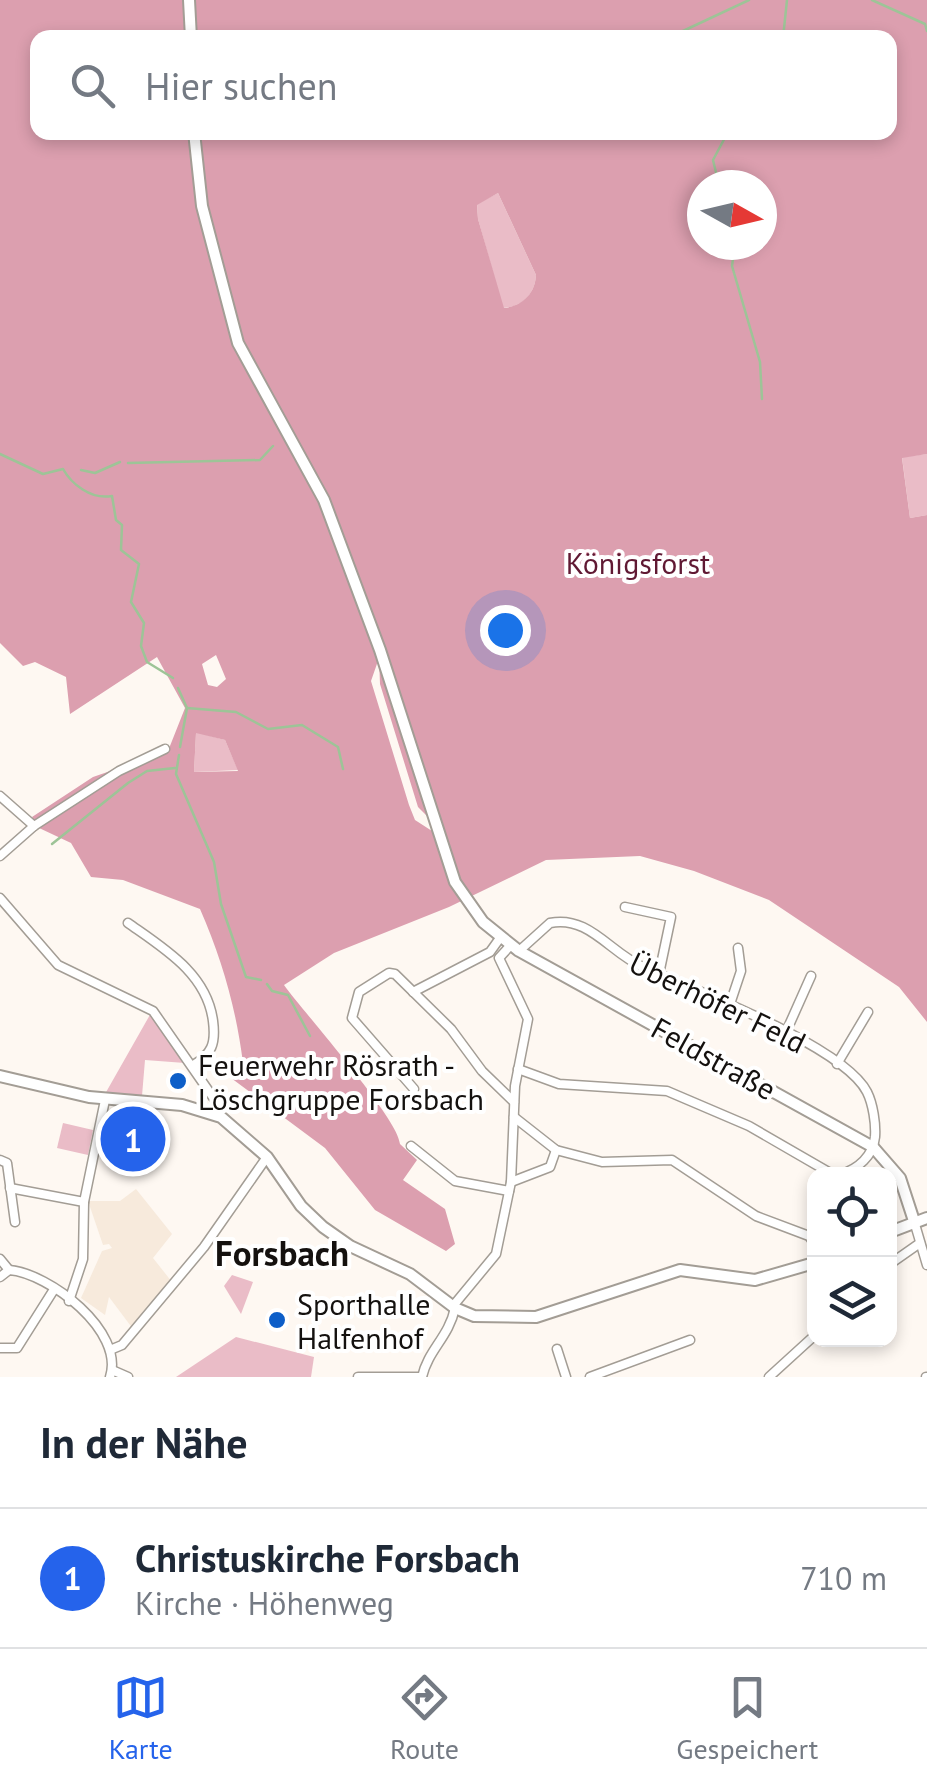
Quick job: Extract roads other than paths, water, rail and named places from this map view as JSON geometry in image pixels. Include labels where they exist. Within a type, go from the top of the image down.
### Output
[{"type":"main road","points":[[189,0],[190,30]]},
{"type":"main road","name":"Feldstraße","points":[[195,140],[202,206],[234,332],[255,378],[320,489],[380,650],[446,863],[459,890],[483,922],[515,948],[873,1147],[897,1172],[914,1220]]},
{"type":"main road","points":[[0,1076],[106,1100],[182,1105],[221,1116],[267,1157],[301,1206],[322,1227],[350,1246],[410,1274],[454,1307],[486,1318],[530,1319],[680,1270],[703,1270],[749,1280],[807,1266]]},
{"type":"main road","points":[[897,1228],[927,1218]]},
{"type":"street","points":[[0,856],[34,826],[119,771],[165,748]]},
{"type":"street","points":[[0,796],[34,826]]},
{"type":"street","points":[[0,898],[58,965],[153,1011],[222,1110],[221,1116]]},
{"type":"street","points":[[625,906],[671,917],[658,974]]},
{"type":"street","name":"Überhöfer Feld","points":[[499,958],[544,926],[571,922],[658,974],[786,1032],[837,1064],[867,1092],[876,1132],[873,1147]]},
{"type":"street","points":[[128,924],[177,957],[208,993],[214,1044],[209,1054],[192,1066]]},
{"type":"street","points":[[413,992],[490,952],[500,938]]},
{"type":"street","points":[[730,1004],[741,970],[738,948]]},
{"type":"street","points":[[358,1377],[422,1377],[446,1343],[454,1307],[496,1254],[510,1186],[514,1102],[527,1016],[499,958],[490,952]]},
{"type":"street","points":[[414,1089],[354,1025],[352,1012],[359,992],[389,973],[451,1029],[506,1098],[514,1102]]},
{"type":"street","points":[[786,1032],[811,976]]},
{"type":"street","points":[[837,1064],[868,1012]]},
{"type":"street","points":[[518,1069],[560,1084],[667,1090],[749,1126],[820,1167]]},
{"type":"street","points":[[69,1302],[83,1259],[84,1202],[106,1100]]},
{"type":"street","points":[[514,1116],[556,1150],[602,1162],[672,1160],[756,1216],[807,1235]]},
{"type":"street","points":[[411,1146],[455,1182],[510,1186],[550,1167],[556,1150]]},
{"type":"street","points":[[857,1167],[873,1147]]},
{"type":"street","points":[[110,1350],[122,1346],[183,1274],[267,1157]]},
{"type":"street","points":[[0,1160],[8,1163],[14,1222]]},
{"type":"street","points":[[10,1188],[84,1202]]},
{"type":"street","points":[[914,1220],[927,1265]]},
{"type":"street","points":[[897,1259],[920,1243]]},
{"type":"street","points":[[0,1259],[9,1270],[33,1276],[99,1324],[110,1350],[111,1373],[128,1377]]},
{"type":"street","points":[[0,1276],[9,1270]]},
{"type":"street","points":[[0,1348],[17,1348],[53,1291]]},
{"type":"street","points":[[590,1377],[690,1340]]},
{"type":"street","points":[[769,1377],[807,1342]]},
{"type":"street","points":[[557,1349],[566,1377]]},
{"type":"waterway","points":[[685,30],[749,0]]},
{"type":"waterway","points":[[784,30],[787,0]]},
{"type":"waterway","points":[[872,0],[925,24],[927,31]]},
{"type":"waterway","points":[[715,170],[713,160],[724,140]]},
{"type":"waterway","points":[[733,260],[760,362],[762,399]]},
{"type":"waterway","points":[[128,463],[260,460],[273,446]]},
{"type":"waterway","points":[[0,454],[43,474],[63,469],[82,489],[112,496],[116,520],[122,525],[121,550],[139,564],[131,602],[144,623],[141,646],[147,662],[173,678]]},
{"type":"waterway","points":[[81,470],[95,473],[120,462]]},
{"type":"waterway","points":[[178,688],[187,708],[180,747]]},
{"type":"waterway","points":[[187,708],[236,712],[268,729],[302,725],[338,747],[343,769]]},
{"type":"waterway","points":[[179,755],[176,774],[214,862],[221,904],[246,977],[261,980]]},
{"type":"waterway","points":[[52,844],[147,771],[175,768]]},
{"type":"waterway","points":[[267,984],[272,991],[288,995],[310,1036]]},
{"type":"place","name":"Feuerwehr Rösrath - Löschgruppe Forsbach","points":[[178,1081]]},
{"type":"place","name":"Christuskirche Forsbach","points":[[133,1139]]},
{"type":"place","name":"Sporthalle Halfenhof","points":[[277,1320]]},
{"type":"district","name":"Forsbach","points":[[282,1253]]},
{"type":"park label","name":"Königsforst","points":[[638,562]]}]
